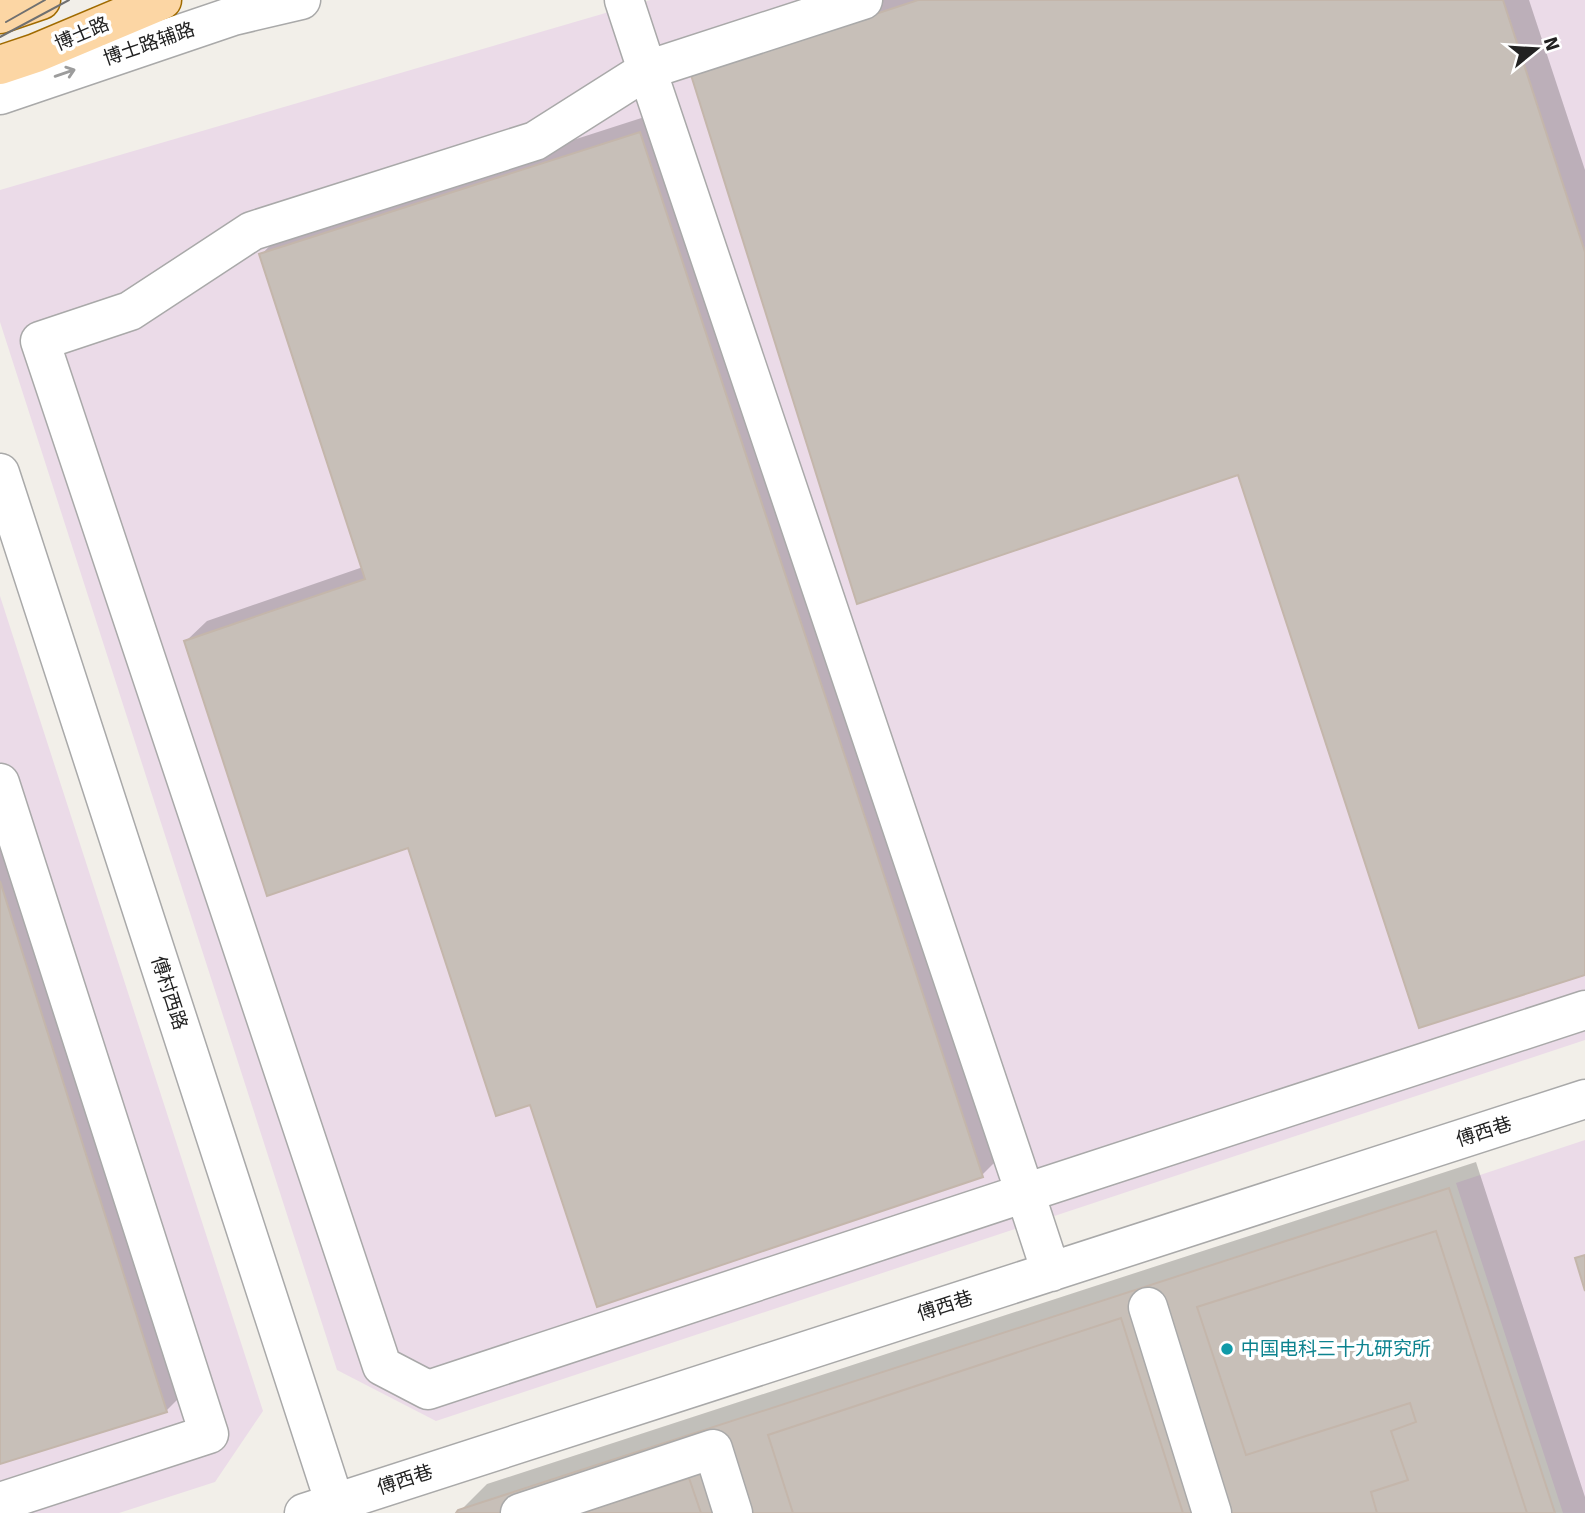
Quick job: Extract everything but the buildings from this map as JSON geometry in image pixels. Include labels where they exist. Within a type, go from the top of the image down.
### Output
[{"type":"main road","name":"博士路","points":[[0,65],[37,53],[162,0]]},
{"type":"street","name":"博士路辅路","points":[[0,95],[233,16],[301,0]]},
{"type":"street","points":[[624,0],[1051,1272]]},
{"type":"street","points":[[863,0],[647,70],[535,141],[252,231],[130,311],[40,341],[382,1366],[428,1390],[1585,1010]]},
{"type":"street","name":"傅村西路","points":[[0,473],[326,1510]]},
{"type":"street","points":[[0,783],[209,1434],[0,1502]]},
{"type":"street","name":"傅西巷","points":[[326,1510],[1585,1100]]},
{"type":"street","points":[[1148,1307],[1212,1513]]},
{"type":"street","points":[[520,1513],[713,1449],[733,1513]]},
{"type":"shaded area","points":[[650,0],[1585,0],[1585,1040],[436,1421],[337,1370],[0,322],[0,190]]},
{"type":"shaded area","points":[[0,596],[263,1411],[215,1482],[119,1513],[0,1513]]},
{"type":"shaded area","points":[[1585,1140],[1585,1513],[1563,1513],[1456,1183]]},
{"type":"tram line","points":[[6,22],[45,0]]},
{"type":"tram line","points":[[0,37],[69,0]]},
{"type":"place","name":"中国电科三十九研究所","points":[[1227,1349]]}]
